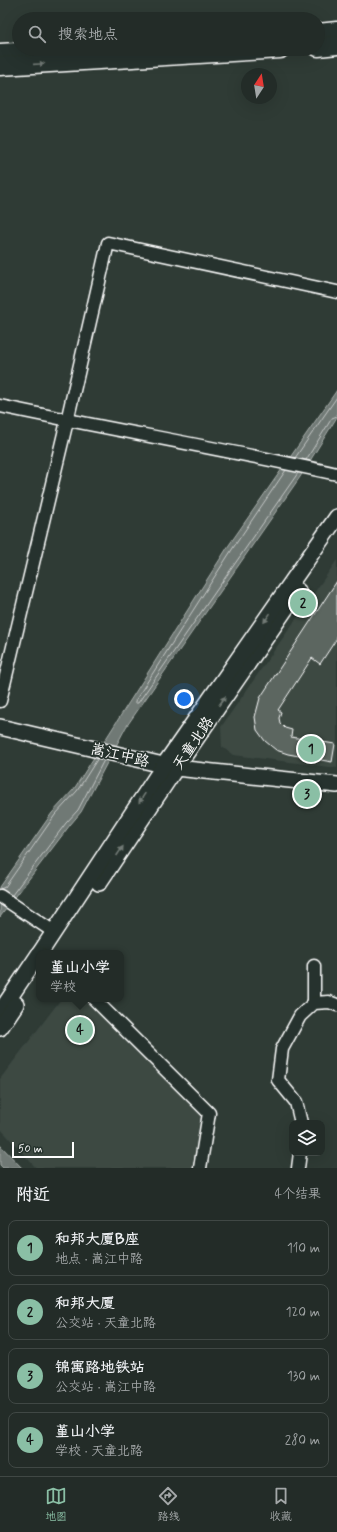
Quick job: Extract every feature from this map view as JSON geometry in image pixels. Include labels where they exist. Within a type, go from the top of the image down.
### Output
[{"type":"highway","points":[[325,33],[337,32]]},
{"type":"highway","points":[[325,47],[337,46]]},
{"type":"highway","points":[[0,53],[12,52]]},
{"type":"highway","points":[[0,66],[165,56]]},
{"type":"main road","points":[[42,950],[173,762],[337,517]]},
{"type":"main road","name":"天童北路","points":[[53,950],[173,762],[337,534]]},
{"type":"main road","name":"嵩江中路","points":[[0,717],[173,762],[337,777]]},
{"type":"main road","name":"嵩江中路","points":[[0,727],[126,756],[337,785]]},
{"type":"main road","points":[[0,1012],[36,958]]},
{"type":"main road","points":[[0,1028],[36,975]]},
{"type":"street","points":[[0,701],[108,243],[337,292]]},
{"type":"street","points":[[0,406],[67,421],[261,457],[337,474]]},
{"type":"street","points":[[0,896],[54,932]]},
{"type":"street","points":[[314,966],[314,1003]]},
{"type":"street","points":[[97,1002],[209,1113],[200,1168]]},
{"type":"street","points":[[299,1120],[296,1102],[278,1080],[282,1050],[300,1016],[314,1003],[329,1002],[337,1004]]},
{"type":"street","points":[[298,1168],[300,1156]]},
{"type":"shaded area","points":[[337,560],[337,768],[233,755],[222,747],[221,727]]},
{"type":"shaded area","points":[[59,1002],[95,1002],[208,1114],[198,1168],[36,1168],[0,1128],[0,1079]]},
{"type":"water","points":[[337,390],[337,417],[300,477],[126,727],[81,812],[0,917],[0,887],[52,813],[74,789],[229,545]]},
{"type":"water","points":[[0,1145],[22,1168],[3,1168],[0,1165]]},
{"type":"building","points":[[337,581],[337,638],[320,664],[312,658],[278,710],[281,712],[279,718],[280,723],[285,728],[292,730],[291,737],[335,744],[332,762],[288,754],[276,750],[265,741],[257,730],[255,717],[260,698]]},
{"type":"place","name":"和邦大厦","points":[[303,603]]},
{"type":"place","name":"和邦大厦B座","points":[[311,749]]},
{"type":"place","name":"锦寓路地铁站","points":[[307,794]]},
{"type":"place","name":"堇山小学","points":[[80,1030]]}]
